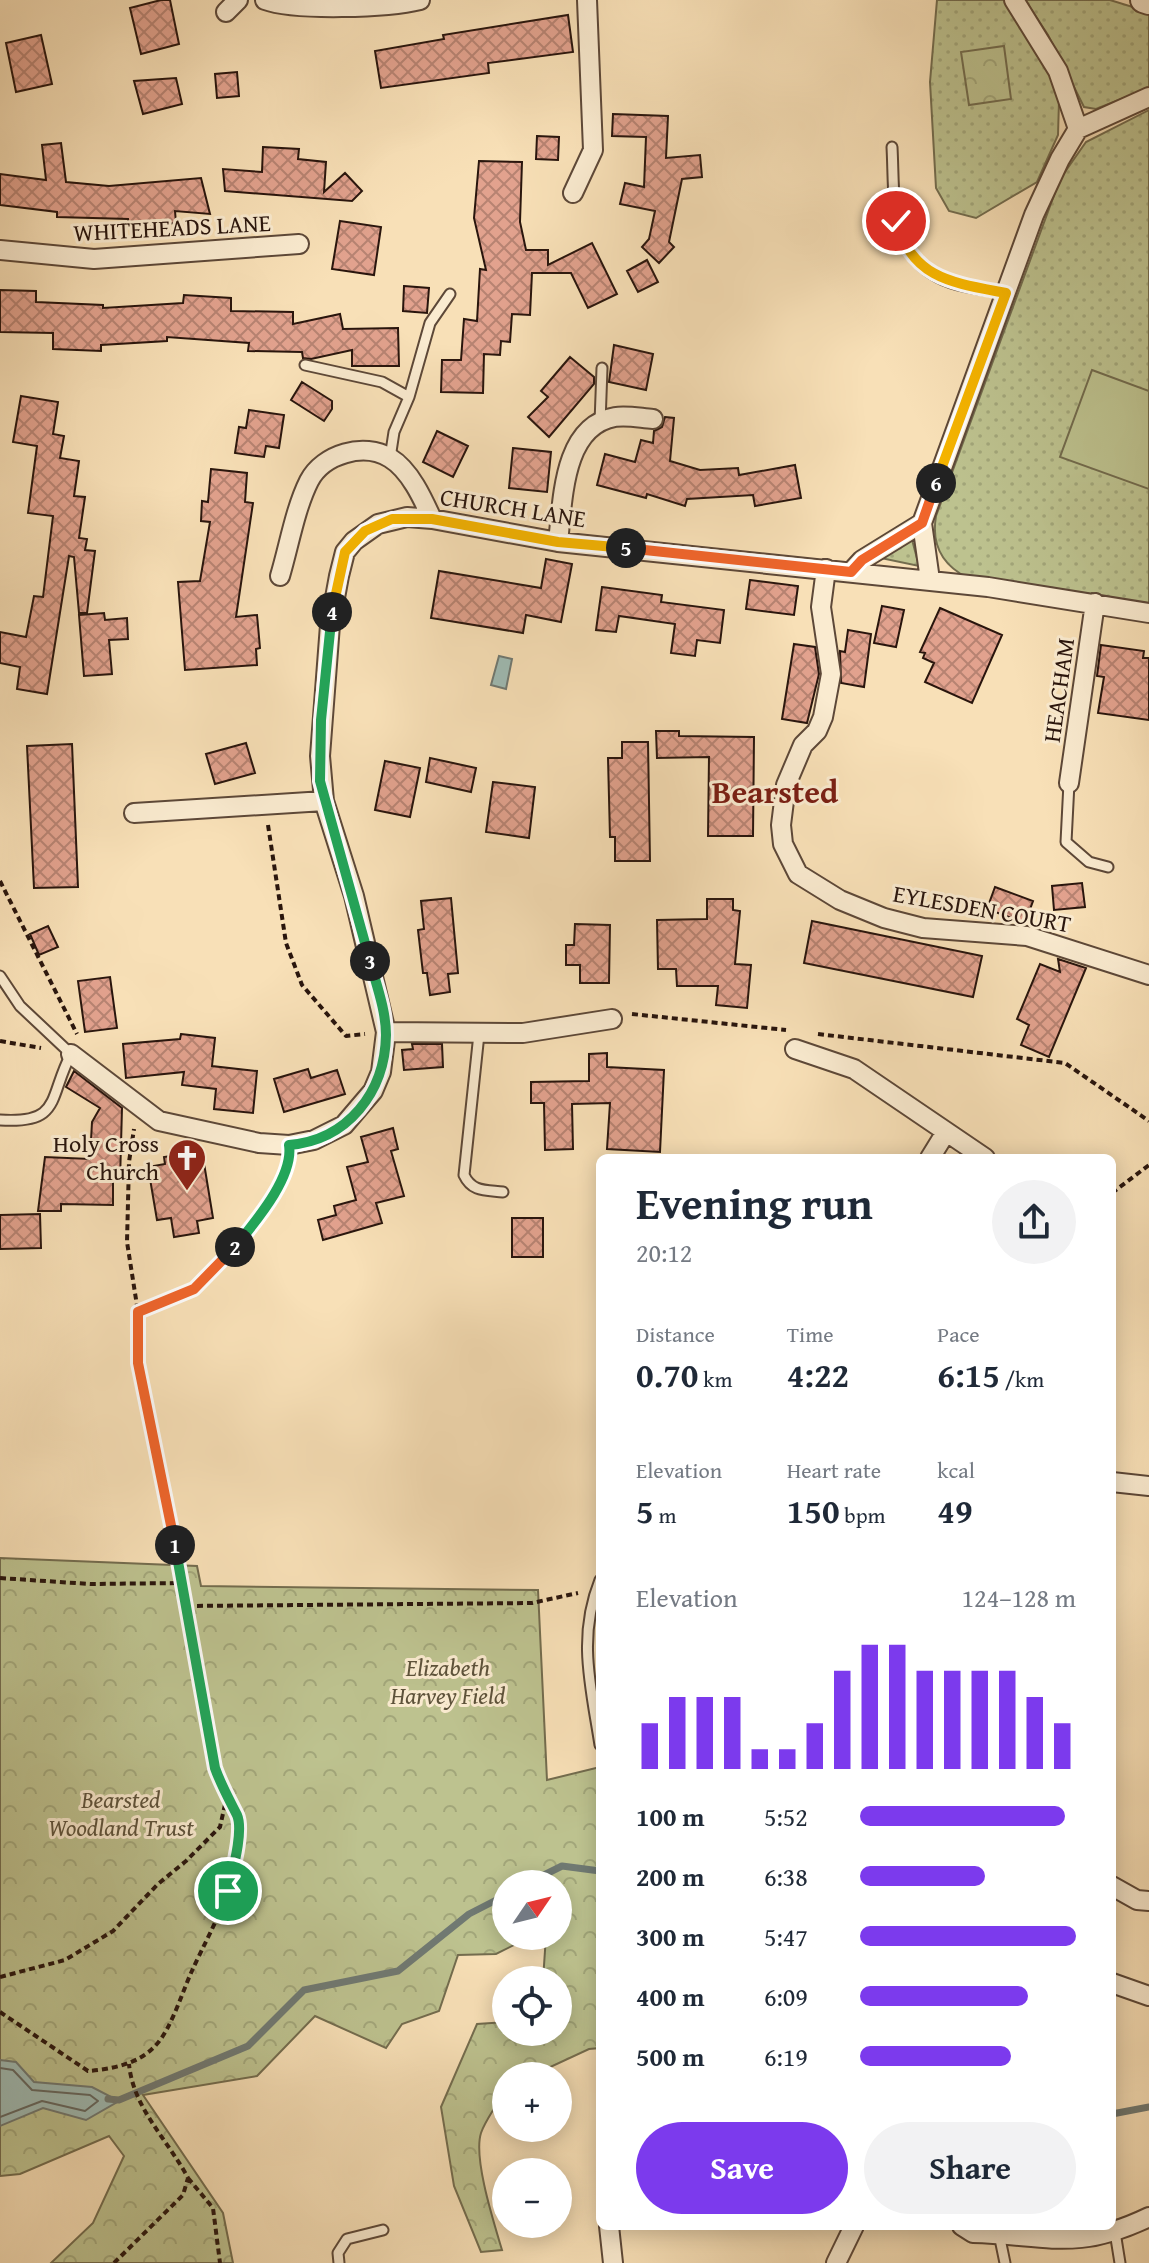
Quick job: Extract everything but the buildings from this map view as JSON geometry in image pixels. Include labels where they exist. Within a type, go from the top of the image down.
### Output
[{"type":"street","points":[[265,0],[297,6],[420,0]]},
{"type":"street","points":[[573,193],[593,150],[587,0]]},
{"type":"street","points":[[1014,0],[1058,71],[1078,129]]},
{"type":"street","points":[[1143,0],[1149,2]]},
{"type":"street","points":[[930,580],[922,523],[1047,185],[1078,129],[1149,97]]},
{"type":"street","name":"WHITEHEADS LANE","points":[[0,250],[94,259],[299,244]]},
{"type":"street","points":[[558,542],[573,453],[600,423],[612,417],[653,419]]},
{"type":"street","points":[[280,576],[309,482],[316,471],[337,456],[374,452],[390,458],[418,491],[432,519]]},
{"type":"street","name":"CHURCH LANE","points":[[71,1054],[143,1111],[159,1121],[186,1129],[289,1145],[328,1134],[357,1114],[381,1072],[386,1032],[354,896],[324,801],[321,720],[330,625],[345,552],[365,531],[378,524],[407,517],[432,519],[558,542],[930,580],[1149,613]]},
{"type":"street","points":[[851,572],[862,560],[922,523]]},
{"type":"street","name":"EYLESDEN COURT","points":[[826,569],[821,607],[831,674],[823,717],[817,731],[803,745],[786,785],[781,825],[783,844],[798,874],[840,900],[884,918],[923,928],[1027,936],[1149,975]]},
{"type":"street","name":"HEACHAM","points":[[1069,783],[1095,603]]},
{"type":"street","points":[[134,813],[324,801]]},
{"type":"street","points":[[386,1032],[523,1033],[612,1019]]},
{"type":"street","points":[[795,1049],[854,1069],[979,1154]]},
{"type":"street","points":[[932,1154],[946,1132]]},
{"type":"street","points":[[1116,1482],[1149,1486]]},
{"type":"street","points":[[1116,1888],[1137,1900],[1149,1901]]},
{"type":"street","points":[[1116,1984],[1149,1996]]},
{"type":"street","points":[[968,2230],[973,2233],[1000,2230],[1039,2240],[1086,2240],[1115,2232],[1149,2217]]},
{"type":"street","points":[[609,2230],[613,2263]]},
{"type":"street","points":[[836,2263],[852,2230]]},
{"type":"lane","points":[[892,147],[896,221],[904,248],[950,283],[1006,293]]},
{"type":"lane","points":[[390,458],[394,432],[409,397],[430,323],[450,294]]},
{"type":"lane","points":[[305,365],[382,382],[409,397]]},
{"type":"lane","points":[[600,423],[602,368]]},
{"type":"lane","points":[[1069,783],[1066,842],[1089,862],[1108,867]]},
{"type":"lane","points":[[0,976],[20,1006],[71,1054],[45,1113],[35,1120],[0,1120]]},
{"type":"lane","points":[[479,1034],[464,1175],[469,1185],[476,1189],[503,1192]]},
{"type":"lane","points":[[596,1593],[584,1648],[596,1721]]},
{"type":"lane","points":[[339,2263],[338,2253],[347,2239],[383,2230]]},
{"type":"lane","points":[[1000,2230],[1005,2263]]},
{"type":"lane","points":[[1115,2232],[1120,2263]]},
{"type":"path","points":[[265,806],[286,943],[302,985],[346,1036],[386,1032]]},
{"type":"path","points":[[0,881],[79,1039],[71,1054],[0,1041]]},
{"type":"path","points":[[612,1019],[619,1013],[787,1030]]},
{"type":"path","points":[[817,1033],[1065,1063],[1149,1121]]},
{"type":"path","points":[[0,2012],[28,2027],[45,2044],[88,2071],[129,2064],[157,2045],[180,2003],[228,1891],[236,1856],[238,1817],[226,1800],[215,1768],[187,1606],[138,1363],[138,1312],[127,1242],[132,1143],[135,1125],[143,1111]]},
{"type":"path","points":[[138,1312],[194,1289],[234,1249],[265,1209],[291,1159],[289,1145]]},
{"type":"path","points":[[1116,1190],[1149,1165]]},
{"type":"path","points":[[0,1578],[90,1584],[182,1583]]},
{"type":"path","points":[[187,1606],[532,1603],[596,1585]]},
{"type":"path","points":[[0,1977],[65,1960],[113,1931],[220,1827],[226,1800]]},
{"type":"path","points":[[129,2064],[131,2082],[140,2104],[188,2178],[213,2208],[220,2263]]},
{"type":"path","points":[[114,2263],[183,2195],[188,2178]]},
{"type":"green space","points":[[937,0],[1004,0],[1049,65],[1059,101],[1058,135],[1037,182],[976,218],[949,211],[936,188],[930,82]]},
{"type":"green space","points":[[1025,0],[1110,0],[1149,12],[1149,88],[1096,109],[1084,107],[1048,35]]},
{"type":"green space","points":[[1004,46],[1011,99],[969,105],[961,52]]},
{"type":"green space","points":[[1149,110],[1149,606],[968,578],[951,567],[940,553],[935,536],[936,516],[1060,179],[1086,142]]},
{"type":"green space","points":[[1092,370],[1149,391],[1149,489],[1060,457]]},
{"type":"green space","points":[[910,532],[919,566],[876,557]]},
{"type":"green space","points":[[0,1558],[197,1566],[201,1586],[538,1590],[547,1780],[596,1768],[596,2048],[561,2062],[492,2062],[492,2112],[479,2144],[492,2213],[492,2238],[499,2238],[502,2250],[481,2252],[454,2186],[441,2107],[477,2024],[492,2023],[492,2046],[572,2046],[572,1966],[544,1966],[545,1950],[572,1950],[572,1870],[492,1870],[492,1950],[504,1950],[496,1954],[458,1955],[439,2011],[402,2024],[386,2048],[315,2016],[257,2076],[143,2095],[223,2213],[233,2263],[51,2263],[93,2223],[124,2156],[109,2136],[20,2174],[0,2176]]},
{"type":"water","points":[[499,656],[512,659],[506,689],[491,685]]},
{"type":"water","points":[[0,2060],[16,2062],[34,2082],[92,2087],[119,2101],[86,2120],[43,2108],[0,2126]]},
{"type":"waterway","points":[[554,1870],[562,1866],[596,1870]]},
{"type":"waterway","points":[[108,2099],[119,2100],[248,2046],[304,1990],[398,1971],[469,1914],[492,1902]]},
{"type":"waterway","points":[[1116,2113],[1149,2107]]},
{"type":"place","name":"Holy Cross Church","points":[[187,1192]]},
{"type":"district","name":"Bearsted","points":[[775,792]]},
{"type":"route","points":[[228,1891],[236,1856],[238,1817],[226,1800],[215,1768],[210,1726],[163,1477],[138,1363],[138,1312],[194,1289],[204,1281],[265,1209],[291,1159],[289,1145],[314,1140],[344,1125],[365,1105],[381,1072],[386,1032],[381,1005],[354,896],[335,842],[320,781],[321,720],[330,625],[345,552],[365,531],[392,519],[407,517],[558,542],[851,572],[856,564],[922,523],[1006,293],[950,283],[916,261],[904,248],[896,221]]},
{"type":"park label","name":"Elizabeth Harvey Field","points":[[448,1682]]},
{"type":"park label","name":"Bearsted Woodland Trust","points":[[121,1814]]}]
